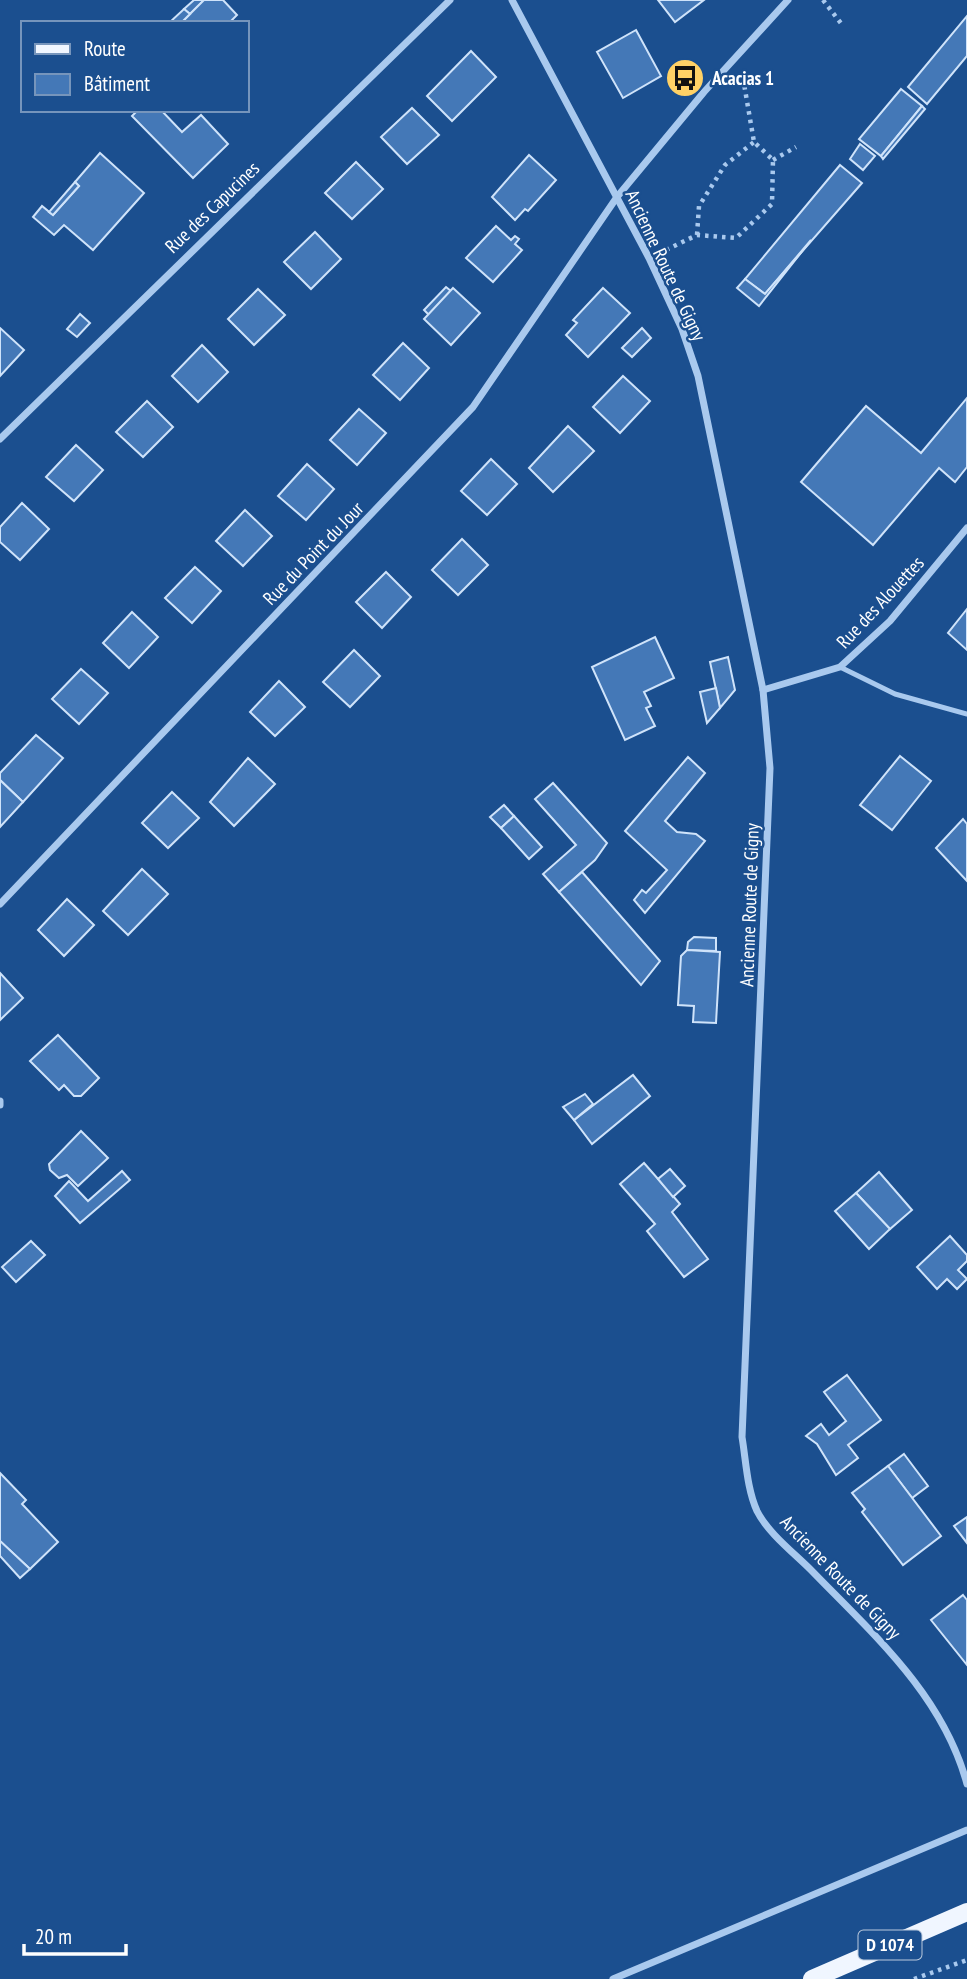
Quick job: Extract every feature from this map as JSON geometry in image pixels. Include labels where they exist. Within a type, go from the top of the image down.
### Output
[{"type":"main road","name":"D 1074","points":[[812,1979],[967,1912]]},
{"type":"street","name":"Rue des Capucines","points":[[0,439],[233,208],[450,0]]},
{"type":"street","name":"Ancienne Route de Gigny","points":[[512,0],[649,258],[682,329],[698,376],[763,690],[770,768],[742,1437],[749,1482],[758,1512],[779,1538],[906,1668],[943,1723],[961,1760],[967,1784]]},
{"type":"street","name":"Rue du Point du Jour","points":[[0,904],[473,407],[617,197],[739,53],[788,0]]},
{"type":"street","name":"Rue des Alouettes","points":[[763,690],[840,667],[890,621],[967,528]]},
{"type":"street","points":[[613,1979],[967,1830]]},
{"type":"lane","points":[[840,667],[895,694],[967,714]]},
{"type":"path","points":[[823,0],[844,26]]},
{"type":"path","points":[[649,258],[697,235],[736,238],[772,204],[773,160],[754,142],[739,53]]},
{"type":"path","points":[[697,235],[699,206],[725,165],[754,142]]},
{"type":"path","points":[[773,160],[796,147]]},
{"type":"path","points":[[914,1979],[967,1960]]},
{"type":"building","points":[[194,0],[204,0],[190,14],[184,9]]},
{"type":"building","points":[[204,0],[223,0],[237,15],[231,21],[183,21]]},
{"type":"building","points":[[658,0],[704,0],[675,22]]},
{"type":"building","points":[[184,9],[190,14],[183,21],[171,21]]},
{"type":"building","points":[[967,16],[967,56],[927,104],[908,87]]},
{"type":"building","points":[[636,30],[661,76],[623,98],[597,52]]},
{"type":"building","points":[[471,51],[496,77],[452,121],[427,96]]},
{"type":"building","points":[[901,89],[922,106],[881,156],[859,139]]},
{"type":"building","points":[[922,106],[925,109],[883,159],[881,156]]},
{"type":"building","points":[[412,108],[439,135],[407,164],[381,137]]},
{"type":"building","points":[[136,112],[163,112],[182,132],[201,115],[228,144],[193,178],[132,116]]},
{"type":"building","points":[[860,144],[875,156],[863,170],[850,159]]},
{"type":"building","points":[[100,153],[144,193],[93,250],[64,225],[54,235],[33,217],[42,206],[53,215],[79,186],[75,182]]},
{"type":"building","points":[[529,155],[556,180],[528,211],[525,209],[515,220],[492,197]]},
{"type":"building","points":[[356,162],[383,189],[352,219],[325,193]]},
{"type":"building","points":[[840,165],[862,183],[765,294],[745,279]]},
{"type":"building","points":[[75,182],[79,186],[53,215],[49,212]]},
{"type":"building","points":[[496,226],[511,240],[515,236],[519,239],[515,244],[522,250],[493,282],[466,258]]},
{"type":"building","points":[[315,232],[341,259],[311,289],[284,262]]},
{"type":"building","points":[[811,240],[759,306],[737,288],[745,279],[765,294]]},
{"type":"building","points":[[446,287],[451,291],[429,315],[424,310]]},
{"type":"building","points":[[453,288],[480,313],[451,345],[424,319]]},
{"type":"building","points":[[603,288],[630,313],[588,357],[566,335],[577,323],[573,320]]},
{"type":"building","points":[[258,289],[285,315],[254,345],[228,319]]},
{"type":"building","points":[[80,314],[90,323],[77,337],[67,329]]},
{"type":"building","points":[[0,328],[24,350],[0,376]]},
{"type":"building","points":[[642,328],[651,338],[632,357],[622,348]]},
{"type":"building","points":[[403,343],[429,368],[400,400],[373,375]]},
{"type":"building","points":[[202,345],[228,372],[198,402],[172,376]]},
{"type":"building","points":[[623,376],[650,401],[620,433],[593,407]]},
{"type":"building","points":[[967,398],[967,467],[955,482],[939,468],[873,545],[801,482],[866,406],[921,453]]},
{"type":"building","points":[[147,401],[173,427],[143,457],[116,432]]},
{"type":"building","points":[[359,409],[386,433],[357,465],[330,440]]},
{"type":"building","points":[[568,426],[594,451],[553,492],[529,468]]},
{"type":"building","points":[[76,445],[103,470],[74,501],[46,477]]},
{"type":"building","points":[[491,459],[517,484],[487,515],[461,491]]},
{"type":"building","points":[[307,464],[334,489],[306,520],[278,496]]},
{"type":"building","points":[[22,503],[49,529],[20,560],[0,542],[0,527]]},
{"type":"building","points":[[245,510],[272,536],[243,566],[216,541]]},
{"type":"building","points":[[462,539],[488,565],[458,595],[432,570]]},
{"type":"building","points":[[195,567],[221,591],[192,623],[165,598]]},
{"type":"building","points":[[386,572],[411,597],[382,628],[356,602]]},
{"type":"building","points":[[967,609],[967,650],[948,633]]},
{"type":"building","points":[[132,612],[158,637],[129,668],[103,643]]},
{"type":"building","points":[[655,637],[674,678],[644,692],[651,706],[646,708],[655,726],[625,740],[592,667]]},
{"type":"building","points":[[354,650],[380,676],[350,707],[323,682]]},
{"type":"building","points":[[728,657],[735,690],[720,708],[710,662]]},
{"type":"building","points":[[81,669],[108,693],[79,724],[52,699]]},
{"type":"building","points":[[279,681],[305,707],[275,736],[250,712]]},
{"type":"building","points":[[716,688],[720,708],[707,723],[700,692]]},
{"type":"building","points":[[36,735],[63,758],[23,802],[0,780],[0,773]]},
{"type":"building","points":[[900,756],[931,781],[892,830],[860,805]]},
{"type":"building","points":[[688,757],[705,773],[665,821],[677,832],[696,834],[705,841],[645,913],[634,900],[642,890],[646,893],[667,870],[625,831]]},
{"type":"building","points":[[248,758],[275,784],[234,826],[210,802]]},
{"type":"building","points":[[0,780],[23,802],[0,827]]},
{"type":"building","points":[[553,783],[607,843],[595,860],[559,892],[543,874],[576,845],[535,799]]},
{"type":"building","points":[[172,792],[199,818],[168,848],[142,823]]},
{"type":"building","points":[[504,805],[514,816],[501,828],[490,817]]},
{"type":"building","points":[[514,816],[542,847],[529,859],[501,828]]},
{"type":"building","points":[[963,819],[967,824],[967,881],[936,848]]},
{"type":"building","points":[[142,869],[168,894],[128,935],[103,911]]},
{"type":"building","points":[[582,872],[660,961],[641,985],[559,892]]},
{"type":"building","points":[[67,899],[94,925],[64,956],[38,930]]},
{"type":"building","points":[[694,937],[716,938],[716,951],[687,950],[688,942]]},
{"type":"building","points":[[687,950],[720,952],[716,1023],[693,1022],[694,1006],[678,1005],[681,956]]},
{"type":"building","points":[[0,973],[23,998],[0,1020]]},
{"type":"building","points":[[58,1035],[99,1078],[81,1096],[74,1096],[64,1085],[59,1090],[30,1061]]},
{"type":"building","points":[[633,1075],[650,1096],[592,1144],[574,1120]]},
{"type":"building","points":[[585,1094],[593,1104],[574,1120],[563,1107]]},
{"type":"building","points":[[81,1131],[108,1158],[78,1186],[67,1175],[59,1178],[50,1170],[49,1164]]},
{"type":"building","points":[[644,1163],[680,1204],[672,1212],[708,1259],[684,1277],[647,1231],[655,1224],[620,1184]]},
{"type":"building","points":[[670,1169],[685,1186],[673,1197],[658,1179]]},
{"type":"building","points":[[122,1171],[130,1180],[80,1223],[55,1196],[69,1181],[88,1201]]},
{"type":"building","points":[[879,1172],[912,1210],[890,1229],[856,1193]]},
{"type":"building","points":[[856,1193],[890,1229],[869,1249],[835,1211]]},
{"type":"building","points":[[950,1236],[967,1255],[967,1261],[958,1270],[967,1279],[957,1289],[947,1279],[937,1289],[917,1267]]},
{"type":"building","points":[[31,1241],[45,1255],[16,1282],[2,1267]]},
{"type":"building","points":[[847,1375],[881,1420],[848,1445],[858,1458],[836,1475],[817,1444],[806,1436],[821,1424],[829,1435],[846,1421],[824,1392]]},
{"type":"building","points":[[904,1454],[928,1486],[912,1498],[888,1466]]},
{"type":"building","points":[[888,1466],[941,1536],[903,1565],[862,1512],[865,1509],[852,1493]]},
{"type":"building","points":[[0,1473],[26,1500],[22,1504],[58,1542],[30,1569],[0,1541]]},
{"type":"building","points":[[967,1517],[967,1543],[954,1526]]},
{"type":"building","points":[[0,1541],[30,1569],[20,1578],[0,1556]]},
{"type":"building","points":[[963,1595],[967,1600],[967,1665],[931,1620]]},
{"type":"place","name":"Acacias 1","points":[[685,78]]}]
